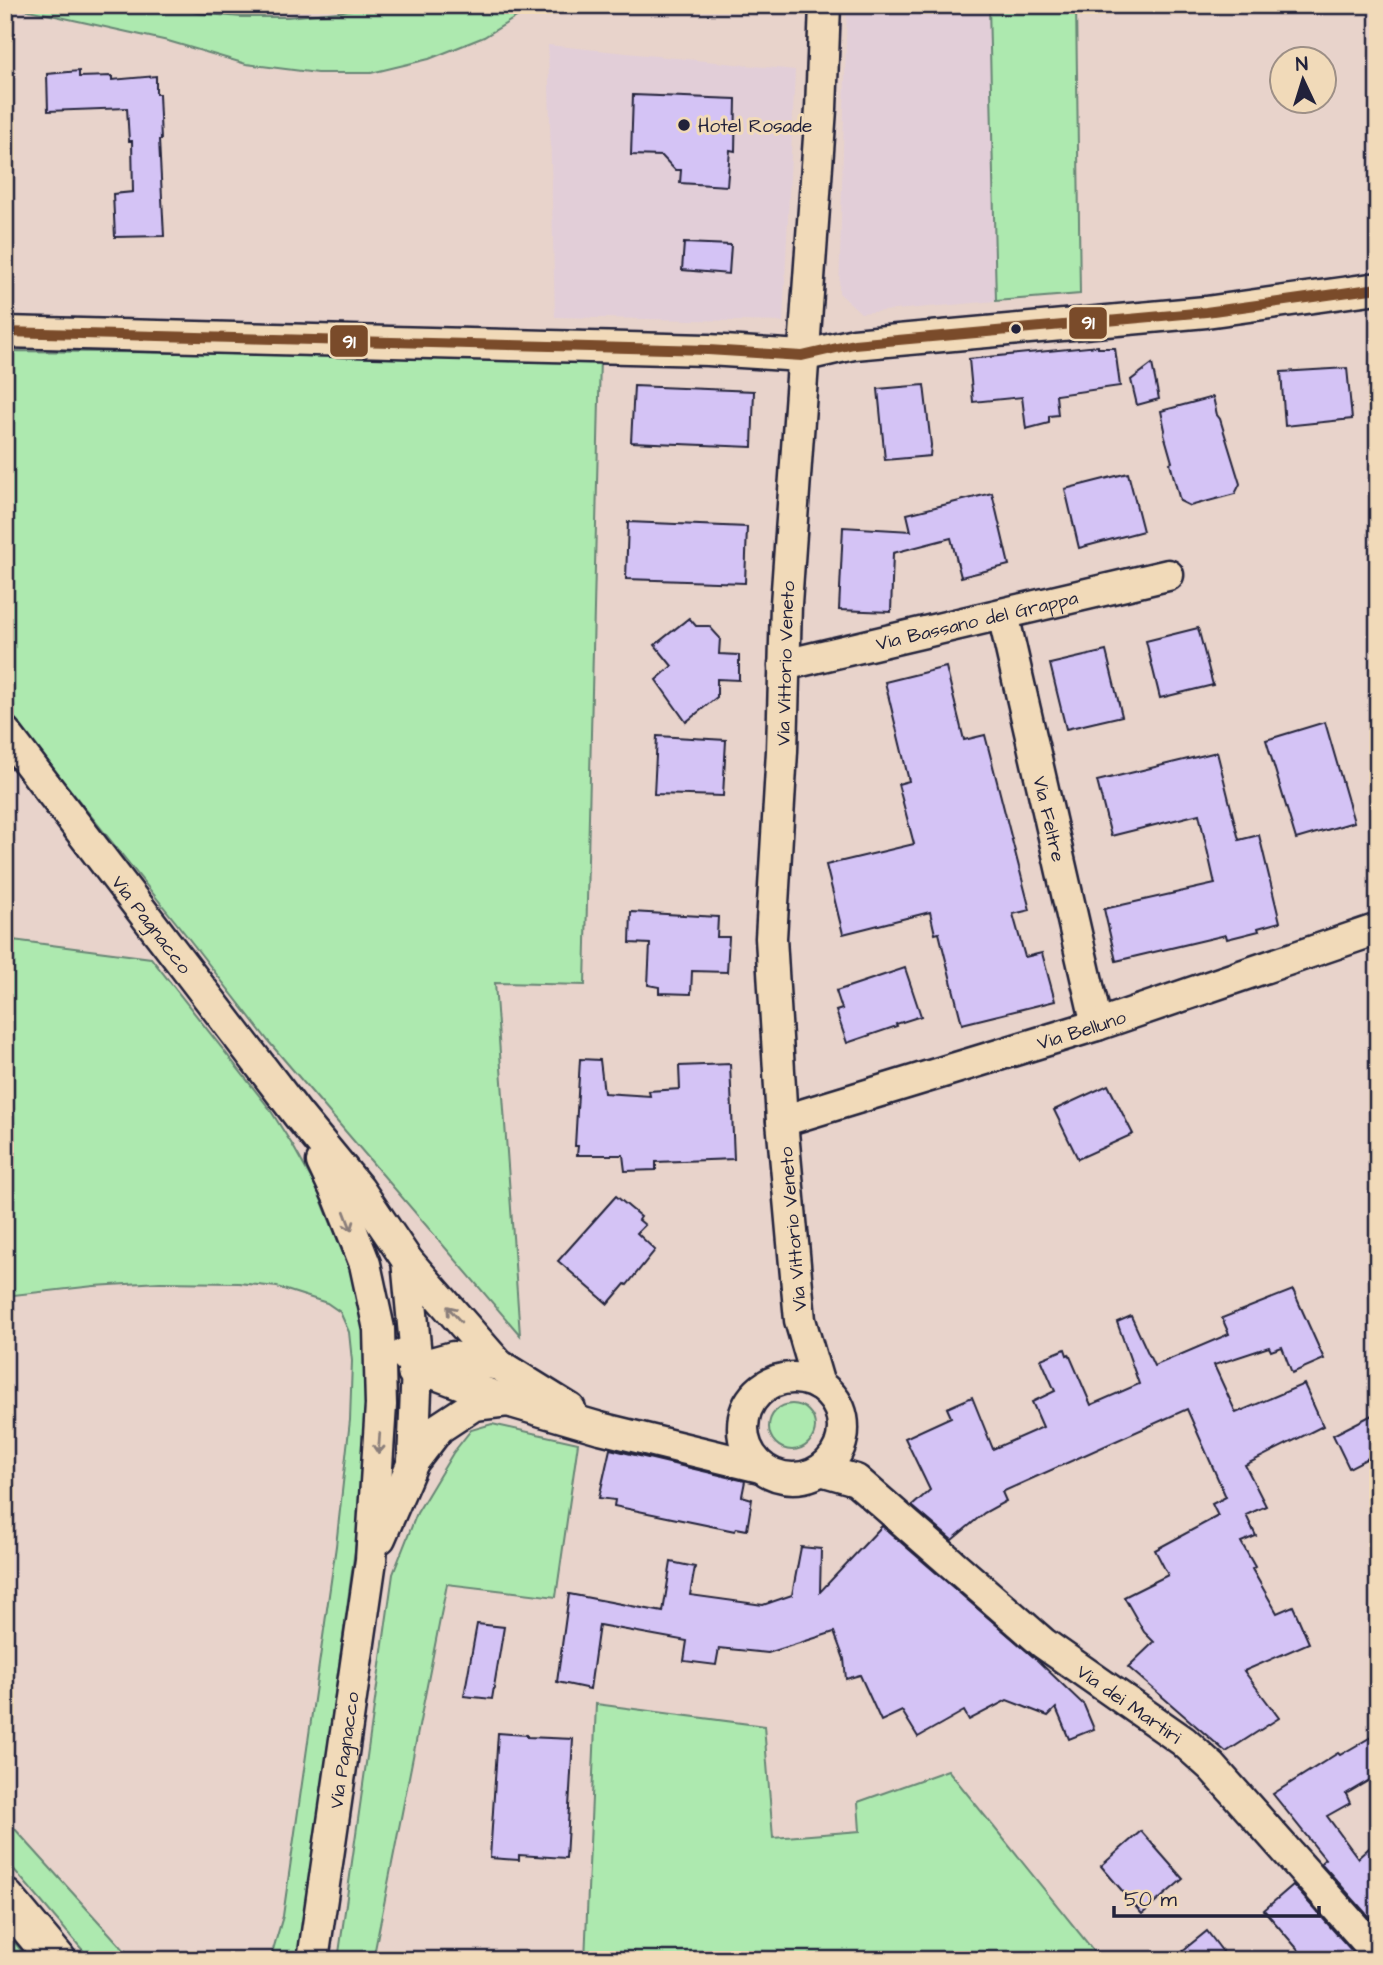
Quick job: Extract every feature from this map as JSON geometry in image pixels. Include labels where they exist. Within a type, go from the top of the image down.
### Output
[{"type":"street","name":"Via Vittorio Veneto","points":[[819,1385],[800,1321],[782,1121],[771,938],[782,763],[786,604],[821,109],[825,5]]},
{"type":"street","points":[[5,332],[708,350],[802,356],[855,345],[1206,312],[1378,288]]},
{"type":"street","name":"Via Bassano del Grappa","points":[[784,665],[1168,575]]},
{"type":"street","name":"Via Feltre","points":[[1003,614],[1097,1025]]},
{"type":"street","name":"Via Pagnacco","points":[[5,732],[298,1115],[359,1189],[407,1260],[499,1365],[600,1428]]},
{"type":"street","name":"Via Belluno","points":[[782,1121],[1097,1025],[1378,929]]},
{"type":"street","name":"Via Pagnacco","points":[[298,1115],[339,1198],[365,1264],[380,1329],[381,1405],[371,1560],[312,1953]]},
{"type":"street","name":"Via Pagnacco","points":[[407,1260],[417,1367],[413,1462]]},
{"type":"street","name":"Via Vittorio Veneto","points":[[780,1380],[800,1321]]},
{"type":"street","name":"Via Pagnacco","points":[[380,1329],[417,1367],[508,1401],[600,1428],[760,1467]]},
{"type":"street","name":"Via Pagnacco","points":[[417,1367],[453,1357],[499,1365]]},
{"type":"street","points":[[381,1405],[417,1367]]},
{"type":"street","points":[[695,1451],[727,1441],[756,1394],[767,1385],[793,1378],[819,1385],[831,1396],[840,1410],[843,1427],[841,1444],[833,1458],[821,1470],[806,1477],[774,1475],[760,1467],[751,1457],[742,1432],[743,1418]]},
{"type":"street","name":"Via Pagnacco","points":[[371,1560],[413,1462],[439,1428],[474,1405],[508,1401]]},
{"type":"street","name":"Via dei Martiri","points":[[841,1444],[856,1480]]},
{"type":"street","name":"Via dei Martiri","points":[[821,1470],[856,1480],[1043,1643],[1183,1741],[1212,1767],[1378,1954]]},
{"type":"street","points":[[5,1899],[57,1960]]},
{"type":"shaded area","points":[[847,5],[989,5],[996,301],[861,313],[839,293]]},
{"type":"shaded area","points":[[548,45],[795,70],[783,322],[555,317]]},
{"type":"green space","points":[[6,5],[164,5],[197,13],[287,17],[373,5],[536,5],[484,37],[429,59],[371,73],[317,73],[246,64],[168,41]]},
{"type":"green space","points":[[989,5],[1076,5],[1080,294],[996,301]]},
{"type":"green space","points":[[5,351],[600,357],[585,985],[495,983],[520,1335],[269,1042],[5,708]]},
{"type":"green space","points":[[5,939],[151,958],[269,1108],[293,1146],[317,1189],[353,1278],[364,1321],[368,1456],[301,1940],[296,1960],[270,1960],[283,1916],[336,1546],[350,1420],[352,1361],[349,1332],[340,1312],[327,1303],[277,1287],[239,1283],[160,1282],[5,1296]]},
{"type":"green space","points":[[792,1404],[808,1411],[815,1427],[808,1443],[792,1450],[776,1443],[769,1427],[776,1411]]},
{"type":"green space","points":[[492,1424],[578,1443],[556,1597],[447,1584],[373,1960],[338,1960],[393,1574],[417,1513],[453,1453],[471,1430]]},
{"type":"green space","points":[[596,1704],[764,1726],[773,1838],[860,1831],[858,1802],[948,1770],[1101,1960],[585,1960]]},
{"type":"green space","points":[[5,1818],[133,1960],[91,1960],[5,1859]]},
{"type":"green space","points":[[5,1931],[29,1960],[5,1960]]},
{"type":"building","points":[[79,71],[79,77],[112,76],[112,80],[156,76],[164,236],[115,237],[113,194],[133,192],[132,141],[129,141],[127,108],[48,111],[47,74]]},
{"type":"building","name":"Hotel Rosade","points":[[633,95],[736,99],[735,151],[730,150],[727,186],[680,183],[681,170],[675,170],[662,156],[631,155]]},
{"type":"building","points":[[684,243],[731,245],[729,274],[682,270]]},
{"type":"building","points":[[1098,346],[1115,348],[1120,386],[1056,395],[1058,415],[1049,416],[1049,423],[1026,429],[1022,397],[973,402],[969,359]]},
{"type":"building","points":[[1152,364],[1159,399],[1137,405],[1131,380]]},
{"type":"building","points":[[1347,368],[1352,419],[1285,426],[1281,372]]},
{"type":"building","points":[[924,385],[930,456],[885,460],[878,389]]},
{"type":"building","points":[[634,386],[754,391],[752,447],[631,442]]},
{"type":"building","points":[[1213,397],[1240,484],[1235,494],[1190,506],[1180,501],[1161,411]]},
{"type":"building","points":[[1128,473],[1143,531],[1079,548],[1065,489]]},
{"type":"building","points":[[992,493],[1009,565],[961,577],[951,538],[893,553],[891,612],[839,610],[843,527],[911,531],[907,514]]},
{"type":"building","points":[[628,522],[747,527],[745,583],[626,579]]},
{"type":"building","points":[[689,618],[696,626],[709,626],[720,638],[719,654],[739,655],[739,680],[717,679],[717,697],[686,722],[656,680],[672,666],[655,645]]},
{"type":"building","points":[[1198,628],[1213,685],[1160,698],[1146,641]]},
{"type":"building","points":[[1106,651],[1122,716],[1066,729],[1050,664]]},
{"type":"building","points":[[946,667],[964,740],[985,735],[1030,910],[1013,914],[1025,957],[1042,953],[1055,1001],[962,1024],[939,933],[935,934],[930,912],[843,934],[826,865],[914,844],[898,784],[909,781],[885,682]]},
{"type":"building","points":[[1325,722],[1354,822],[1296,839],[1266,740]]},
{"type":"building","points":[[657,736],[726,740],[723,796],[654,794]]},
{"type":"building","points":[[1217,752],[1239,840],[1259,835],[1280,922],[1258,928],[1259,931],[1227,939],[1226,935],[1116,961],[1104,909],[1215,884],[1199,814],[1111,836],[1097,781]]},
{"type":"building","points":[[631,912],[718,917],[717,937],[729,937],[727,972],[692,971],[691,994],[659,993],[659,987],[648,985],[650,944],[630,943]]},
{"type":"building","points":[[905,968],[921,1016],[847,1043],[836,1011],[842,1009],[836,991]]},
{"type":"building","points":[[580,1059],[600,1060],[604,1093],[650,1096],[649,1091],[680,1089],[679,1066],[730,1064],[734,1159],[656,1162],[656,1170],[625,1171],[623,1155],[577,1155],[578,1146],[575,1146]]},
{"type":"building","points":[[1108,1085],[1133,1134],[1078,1159],[1054,1110]]},
{"type":"building","points":[[616,1196],[641,1217],[639,1220],[645,1225],[637,1233],[655,1250],[608,1304],[558,1261]]},
{"type":"building","points":[[1293,1290],[1324,1359],[1292,1373],[1282,1347],[1271,1351],[1269,1347],[1214,1365],[1236,1413],[1304,1384],[1323,1426],[1245,1465],[1266,1506],[1246,1515],[1256,1536],[1241,1542],[1255,1567],[1252,1569],[1277,1613],[1293,1606],[1309,1643],[1244,1671],[1279,1718],[1226,1752],[1128,1667],[1154,1642],[1144,1632],[1124,1597],[1168,1575],[1155,1550],[1218,1516],[1212,1504],[1226,1497],[1187,1409],[1002,1492],[1006,1501],[984,1513],[952,1540],[912,1506],[930,1490],[905,1438],[951,1417],[947,1408],[972,1397],[993,1449],[1043,1427],[1032,1402],[1055,1391],[1041,1359],[1065,1349],[1091,1405],[1139,1384],[1117,1322],[1131,1316],[1154,1366],[1229,1334],[1222,1318]]},
{"type":"building","points":[[1378,1412],[1378,1453],[1349,1468],[1333,1435]]},
{"type":"building","points":[[610,1449],[745,1481],[742,1496],[752,1499],[747,1530],[736,1528],[735,1531],[614,1506],[615,1500],[599,1498]]},
{"type":"building","points":[[882,1526],[1037,1660],[1084,1705],[1094,1729],[1069,1739],[1056,1708],[1048,1716],[1007,1700],[969,1720],[964,1711],[918,1737],[902,1711],[881,1721],[860,1675],[846,1679],[844,1659],[834,1632],[768,1653],[719,1648],[716,1665],[684,1661],[687,1641],[599,1625],[590,1689],[557,1682],[569,1594],[663,1612],[671,1562],[695,1567],[690,1595],[763,1605],[792,1595],[801,1547],[821,1549],[820,1592]]},
{"type":"building","points":[[477,1624],[504,1627],[492,1699],[464,1696]]},
{"type":"building","points":[[498,1733],[573,1739],[566,1858],[519,1855],[519,1860],[490,1858]]},
{"type":"building","points":[[1378,1733],[1378,1775],[1346,1794],[1350,1803],[1327,1816],[1358,1858],[1378,1840],[1378,1927],[1321,1863],[1325,1859],[1273,1794],[1338,1753],[1340,1755]]},
{"type":"building","points":[[1141,1831],[1183,1879],[1142,1914],[1101,1866]]},
{"type":"building","points":[[1293,1885],[1360,1960],[1307,1960],[1264,1910]]},
{"type":"building","points":[[1207,1931],[1229,1960],[1171,1960]]},
{"type":"transit line","name":"91","points":[[5,332],[708,350],[802,356],[854,344],[1206,312],[1378,288]]},
{"type":"place","name":"Hotel Rosade","points":[[684,125]]}]
